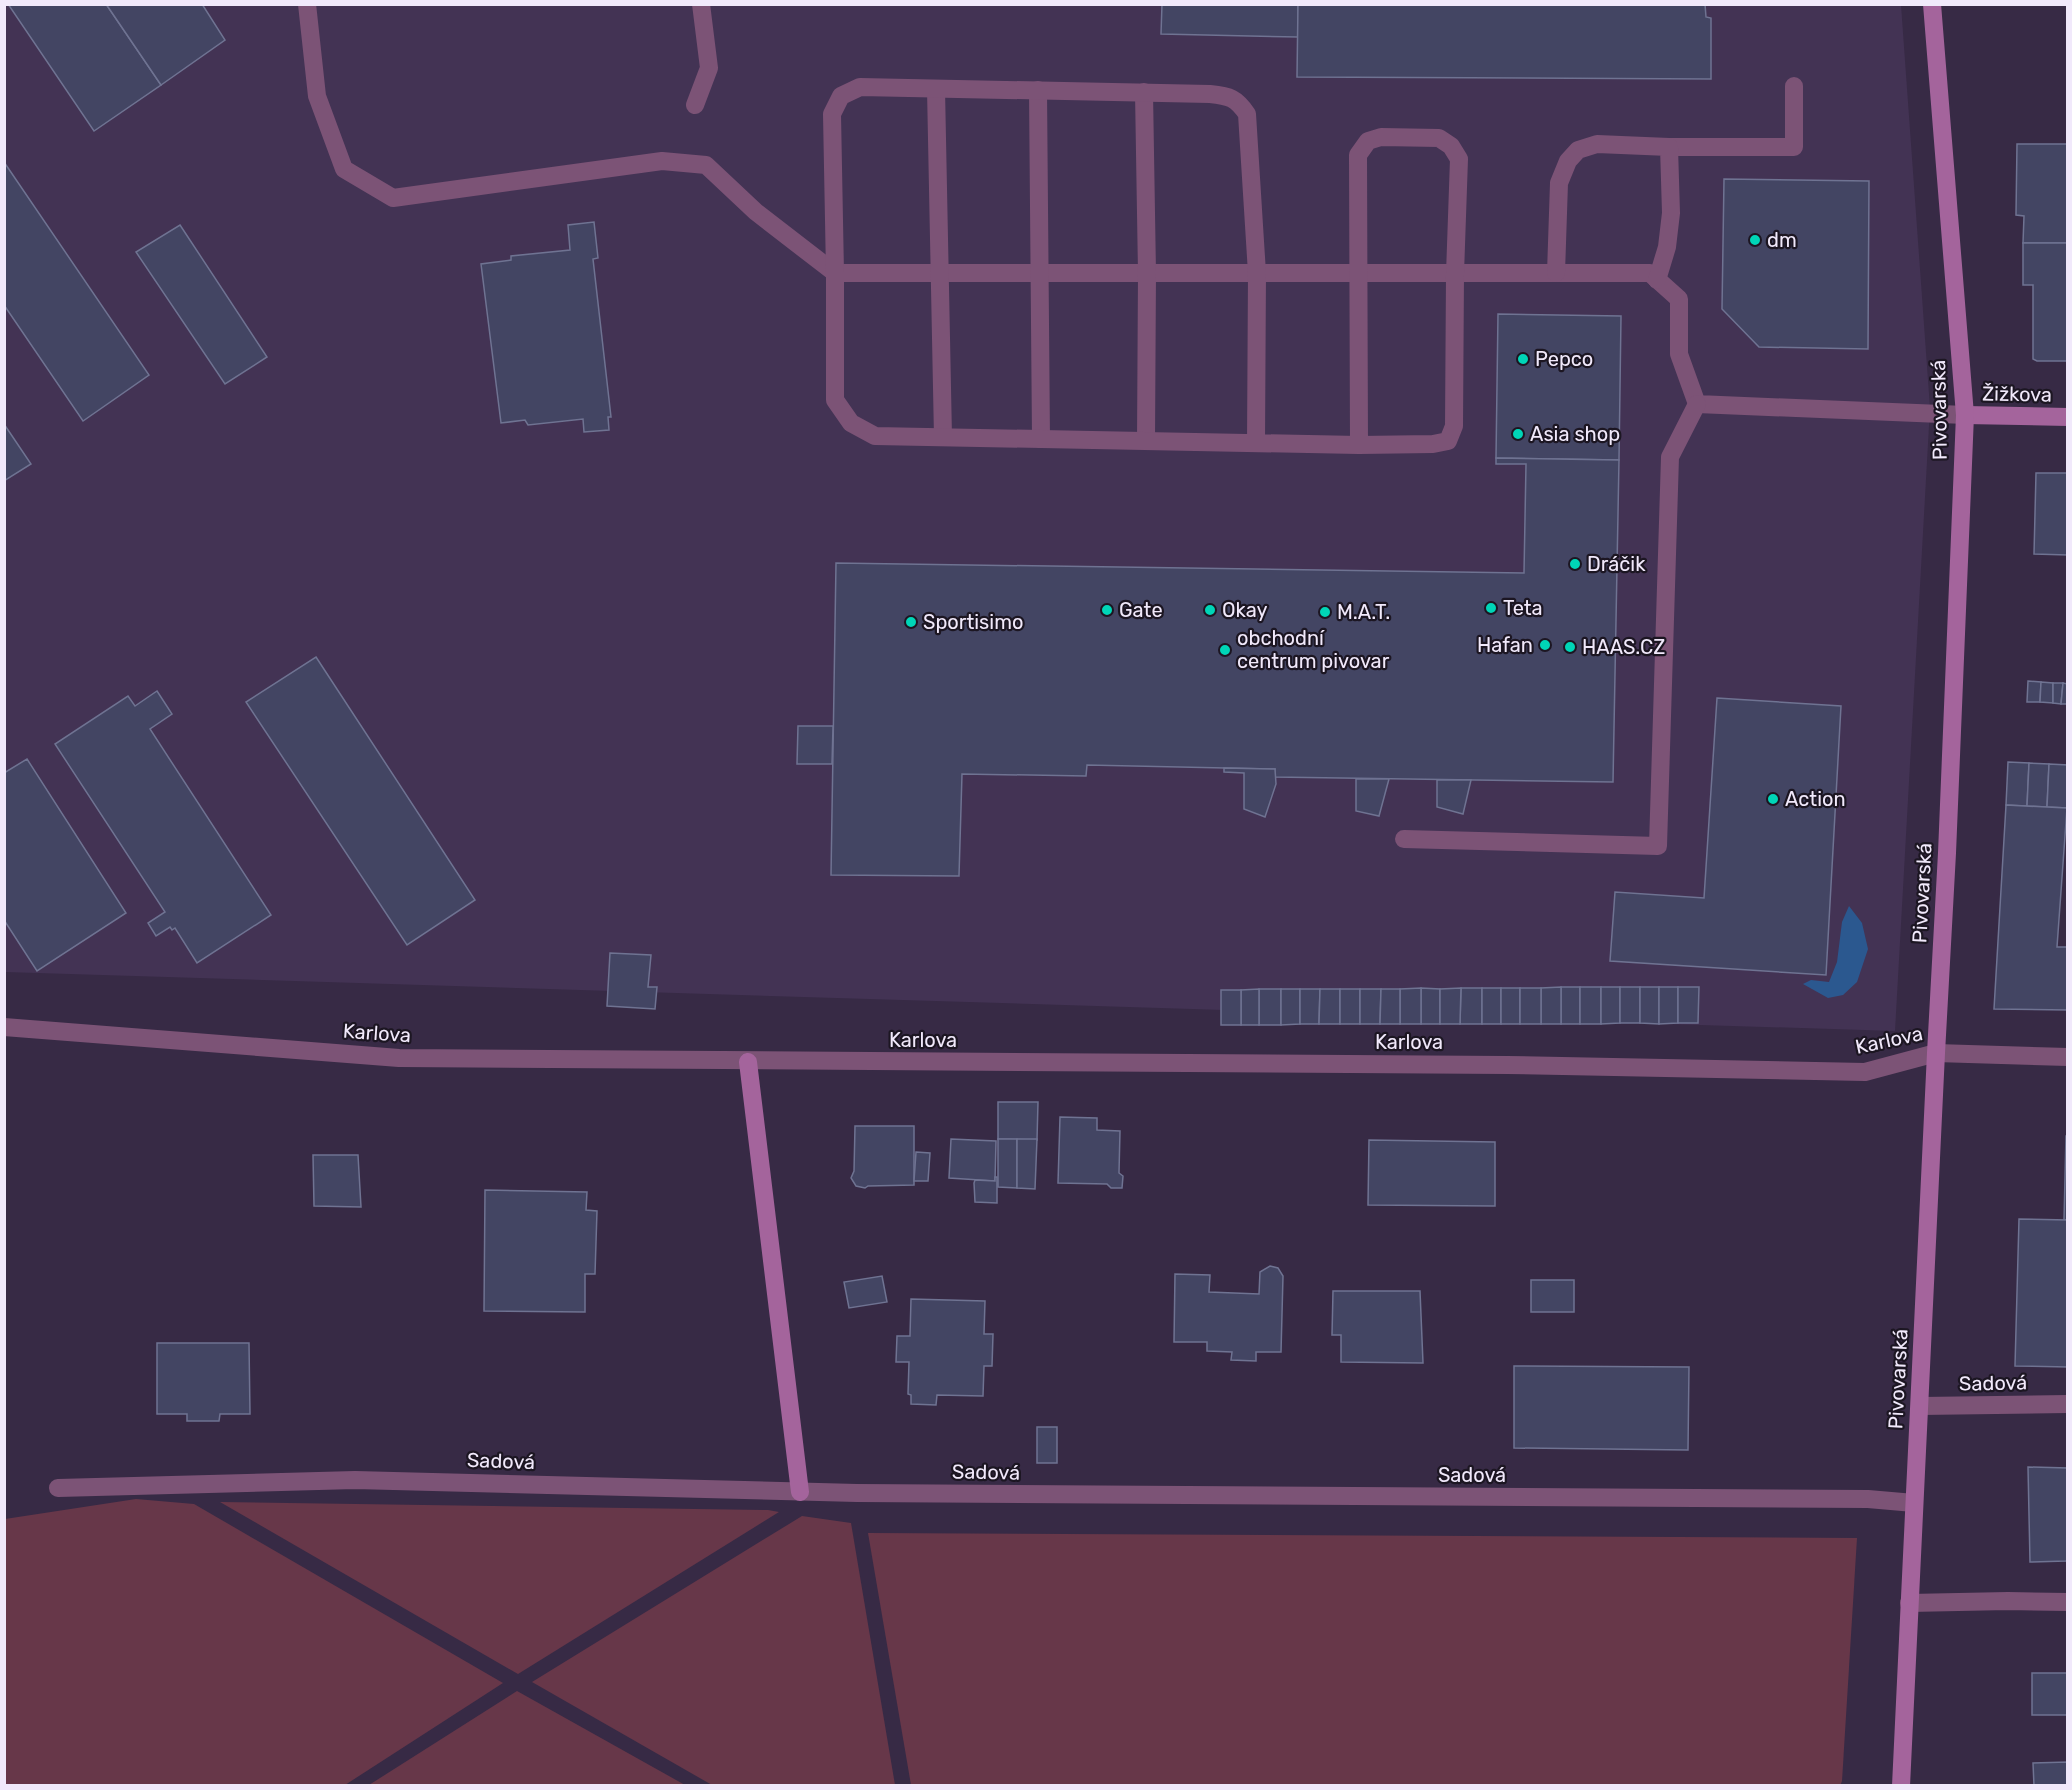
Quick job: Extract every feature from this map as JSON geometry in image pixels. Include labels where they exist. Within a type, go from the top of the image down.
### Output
[{"type":"street","points":[[308,4],[317,96],[344,169],[393,198],[662,161],[706,165],[756,212],[835,273],[1650,273],[1679,299],[1679,354],[1697,404],[1670,457],[1658,846],[1404,839]]},
{"type":"street","points":[[695,105],[709,68],[701,4]]},
{"type":"street","name":"Pivovarská","points":[[1901,1785],[1947,854],[1965,415],[1932,4]]},
{"type":"street","points":[[1556,273],[1559,183],[1568,160],[1578,150],[1597,144],[1669,147],[1794,147],[1794,86]]},
{"type":"street","points":[[1256,442],[1257,273],[1247,114],[1238,101],[1226,96],[1144,92],[860,87],[841,96],[832,114],[835,400],[851,423],[874,436],[1359,445],[1433,444],[1448,441],[1454,426],[1455,274],[1460,159],[1451,146],[1439,138],[1381,137],[1368,141],[1358,154],[1359,445]]},
{"type":"street","points":[[936,88],[943,437]]},
{"type":"street","points":[[1038,90],[1041,439]]},
{"type":"street","points":[[1144,92],[1147,273],[1146,440]]},
{"type":"street","points":[[1657,280],[1667,247],[1671,213],[1669,147]]},
{"type":"street","points":[[1697,404],[1965,415]]},
{"type":"street","name":"Žižkova","points":[[1965,415],[2067,417]]},
{"type":"street","name":"Karlova","points":[[4,1027],[399,1058],[1495,1065],[1865,1072],[1936,1053],[2067,1057]]},
{"type":"street","points":[[748,1062],[800,1492]]},
{"type":"street","name":"Sadová","points":[[1920,1406],[2067,1404]]},
{"type":"street","name":"Sadová","points":[[58,1488],[355,1480],[800,1492],[1094,1496],[1868,1499],[1914,1503]]},
{"type":"street","points":[[1909,1603],[2067,1602]]},
{"type":"shaded area","points":[[5,5],[1901,5],[1930,408],[1895,1031],[5,972]]},
{"type":"shaded area","points":[[136,1499],[194,1504],[503,1683],[345,1785],[5,1785],[5,1519]]},
{"type":"shaded area","points":[[220,1502],[768,1510],[779,1512],[518,1674]]},
{"type":"shaded area","points":[[802,1516],[851,1523],[895,1785],[712,1785],[532,1682]]},
{"type":"shaded area","points":[[868,1533],[1857,1538],[1842,1781],[1840,1786],[911,1785]]},
{"type":"shaded area","points":[[517,1691],[685,1785],[369,1785]]},
{"type":"water","points":[[1849,906],[1862,923],[1868,949],[1857,982],[1843,995],[1828,998],[1803,984],[1811,980],[1829,982],[1837,962],[1842,922]]},
{"type":"building","points":[[8,4],[106,4],[161,85],[94,131]]},
{"type":"building","points":[[106,4],[202,4],[225,40],[161,85]]},
{"type":"building","points":[[1162,4],[1298,4],[1298,37],[1161,34]]},
{"type":"building","points":[[1298,4],[1705,4],[1706,17],[1711,18],[1711,79],[1297,77]]},
{"type":"building","points":[[2017,144],[2068,144],[2068,243],[2023,243],[2024,216],[2016,215]]},
{"type":"building","points":[[4,162],[149,375],[83,421],[4,305]]},
{"type":"building","points":[[1724,179],[1869,181],[1868,349],[1759,347],[1722,309]]},
{"type":"building","points":[[594,222],[598,258],[593,259],[611,417],[608,417],[609,430],[584,432],[583,419],[528,425],[525,420],[501,423],[481,264],[511,260],[511,256],[570,250],[568,225]]},
{"type":"building","points":[[180,225],[267,357],[225,384],[136,252]]},
{"type":"building","points":[[2023,243],[2068,243],[2068,361],[2033,359],[2033,285],[2023,285]]},
{"type":"building","points":[[1498,314],[1621,316],[1619,460],[1496,458]]},
{"type":"building","points":[[4,424],[31,464],[4,481]]},
{"type":"building","name":"obchodní centrum pivovar","points":[[1496,458],[1619,460],[1613,782],[1274,777],[1275,769],[1087,765],[1086,776],[962,774],[959,876],[831,875],[836,563],[1524,573],[1526,464],[1496,464]]},
{"type":"building","points":[[2036,473],[2068,473],[2068,555],[2034,554]]},
{"type":"building","points":[[316,657],[475,900],[407,945],[246,702]]},
{"type":"building","points":[[2028,681],[2041,682],[2040,702],[2027,702]]},
{"type":"building","points":[[2041,682],[2053,683],[2053,703],[2040,702]]},
{"type":"building","points":[[2053,683],[2063,683],[2061,704],[2053,703]]},
{"type":"building","points":[[2063,683],[2068,684],[2068,704],[2061,704]]},
{"type":"building","points":[[157,691],[172,714],[150,729],[271,915],[197,963],[175,928],[172,930],[170,927],[156,936],[148,923],[165,912],[55,744],[128,696],[135,706]]},
{"type":"building","name":"Action","points":[[1717,698],[1841,706],[1826,975],[1610,961],[1615,892],[1704,898]]},
{"type":"building","points":[[798,726],[833,726],[832,764],[797,764]]},
{"type":"building","points":[[27,759],[126,913],[37,971],[4,920],[4,773]]},
{"type":"building","points":[[2008,762],[2029,763],[2027,806],[2006,805]]},
{"type":"building","points":[[2029,763],[2049,764],[2047,807],[2027,806]]},
{"type":"building","points":[[2049,764],[2068,765],[2067,808],[2047,807]]},
{"type":"building","points":[[1224,768],[1275,769],[1276,784],[1265,817],[1244,809],[1244,773],[1224,772]]},
{"type":"building","points":[[1356,779],[1389,779],[1379,816],[1356,811]]},
{"type":"building","points":[[1437,780],[1471,780],[1463,814],[1437,807]]},
{"type":"building","points":[[2006,805],[2067,808],[2057,947],[2068,947],[2068,1010],[1994,1009]]},
{"type":"building","points":[[610,953],[651,955],[648,987],[657,987],[655,1009],[607,1006]]},
{"type":"building","points":[[1561,987],[1580,987],[1580,1024],[1561,1024]]},
{"type":"building","points":[[1561,987],[1561,1024],[1541,1024],[1541,988]]},
{"type":"building","points":[[1580,987],[1601,987],[1601,1024],[1580,1024]]},
{"type":"building","points":[[1601,987],[1620,987],[1620,1023],[1601,1024]]},
{"type":"building","points":[[1620,987],[1640,987],[1640,1023],[1620,1023]]},
{"type":"building","points":[[1640,987],[1659,987],[1659,1024],[1640,1023]]},
{"type":"building","points":[[1659,987],[1678,987],[1678,1023],[1659,1024]]},
{"type":"building","points":[[1678,987],[1699,987],[1698,1023],[1678,1023]]},
{"type":"building","points":[[1421,988],[1440,989],[1440,1024],[1421,1024]]},
{"type":"building","points":[[1421,988],[1421,1024],[1400,1024],[1400,989]]},
{"type":"building","points":[[1461,988],[1482,988],[1482,1024],[1460,1024]]},
{"type":"building","points":[[1461,988],[1460,1024],[1440,1024],[1440,989]]},
{"type":"building","points":[[1482,988],[1501,988],[1501,1024],[1482,1024]]},
{"type":"building","points":[[1501,988],[1520,988],[1520,1024],[1501,1024]]},
{"type":"building","points":[[1520,988],[1541,988],[1541,1024],[1520,1024]]},
{"type":"building","points":[[1259,989],[1281,989],[1281,1025],[1259,1025]]},
{"type":"building","points":[[1259,989],[1259,1025],[1241,1025],[1241,990]]},
{"type":"building","points":[[1281,989],[1300,989],[1300,1024],[1281,1025]]},
{"type":"building","points":[[1300,989],[1320,989],[1319,1024],[1300,1024]]},
{"type":"building","points":[[1320,989],[1340,989],[1340,1024],[1319,1024]]},
{"type":"building","points":[[1340,989],[1360,989],[1360,1024],[1340,1024]]},
{"type":"building","points":[[1360,989],[1381,989],[1380,1024],[1360,1024]]},
{"type":"building","points":[[1381,989],[1400,989],[1400,1024],[1380,1024]]},
{"type":"building","points":[[1221,990],[1241,990],[1241,1025],[1221,1025]]},
{"type":"building","points":[[998,1102],[1038,1102],[1037,1140],[998,1139]]},
{"type":"building","points":[[1060,1117],[1097,1118],[1097,1130],[1120,1131],[1119,1173],[1123,1176],[1122,1188],[1111,1188],[1107,1184],[1058,1183]]},
{"type":"building","points":[[855,1126],[914,1126],[914,1185],[868,1186],[865,1188],[856,1186],[851,1178],[854,1171]]},
{"type":"building","points":[[2066,1136],[2068,1136],[2068,1220],[2064,1220]]},
{"type":"building","points":[[951,1139],[996,1141],[995,1181],[949,1178]]},
{"type":"building","points":[[998,1139],[1017,1139],[1017,1188],[998,1187]]},
{"type":"building","points":[[1017,1139],[1037,1139],[1035,1189],[1017,1188]]},
{"type":"building","points":[[1369,1140],[1495,1142],[1495,1206],[1368,1205]]},
{"type":"building","points":[[916,1152],[930,1153],[928,1181],[914,1181]]},
{"type":"building","points":[[313,1155],[358,1155],[361,1207],[314,1206]]},
{"type":"building","points":[[997,1177],[997,1203],[975,1202],[975,1180],[995,1181]]},
{"type":"building","points":[[485,1190],[587,1192],[586,1210],[597,1211],[595,1274],[585,1274],[585,1312],[484,1311]]},
{"type":"building","points":[[2019,1219],[2068,1220],[2068,1367],[2015,1366]]},
{"type":"building","points":[[1270,1266],[1278,1268],[1283,1276],[1281,1352],[1256,1352],[1256,1361],[1231,1360],[1232,1352],[1207,1351],[1207,1342],[1174,1342],[1175,1274],[1210,1275],[1209,1292],[1259,1294],[1260,1272]]},
{"type":"building","points":[[882,1276],[887,1302],[849,1308],[844,1282]]},
{"type":"building","points":[[1531,1280],[1574,1280],[1574,1312],[1531,1312]]},
{"type":"building","points":[[1333,1291],[1420,1291],[1423,1363],[1341,1362],[1341,1335],[1332,1335]]},
{"type":"building","points":[[911,1299],[985,1301],[984,1334],[993,1334],[992,1366],[984,1366],[983,1396],[937,1395],[936,1405],[911,1404],[911,1395],[908,1394],[909,1362],[896,1362],[897,1336],[910,1336]]},
{"type":"building","points":[[157,1343],[249,1343],[250,1414],[220,1414],[219,1421],[187,1421],[187,1414],[157,1414]]},
{"type":"building","points":[[1514,1366],[1689,1367],[1688,1450],[1514,1448]]},
{"type":"building","points":[[1037,1427],[1057,1427],[1057,1463],[1037,1463]]},
{"type":"building","points":[[2028,1467],[2068,1468],[2068,1560],[2066,1561],[2030,1562]]},
{"type":"building","points":[[2032,1673],[2068,1673],[2068,1715],[2032,1715]]},
{"type":"building","points":[[2068,1762],[2068,1786],[2034,1786],[2033,1763]]},
{"type":"place","name":"dm","points":[[1755,240]]},
{"type":"place","name":"Pepco","points":[[1523,359]]},
{"type":"place","name":"Asia shop","points":[[1518,434]]},
{"type":"place","name":"Dráčik","points":[[1575,564]]},
{"type":"place","name":"Teta","points":[[1491,608]]},
{"type":"place","name":"Gate","points":[[1107,610]]},
{"type":"place","name":"Okay","points":[[1210,610]]},
{"type":"place","name":"M.A.T.","points":[[1325,612]]},
{"type":"place","name":"Sportisimo","points":[[911,622]]},
{"type":"place","name":"Hafan","points":[[1545,645]]},
{"type":"place","name":"HAAS.CZ","points":[[1570,647]]},
{"type":"place","name":"obchodní centrum pivovar","points":[[1225,650]]},
{"type":"place","name":"Action","points":[[1773,799]]}]
